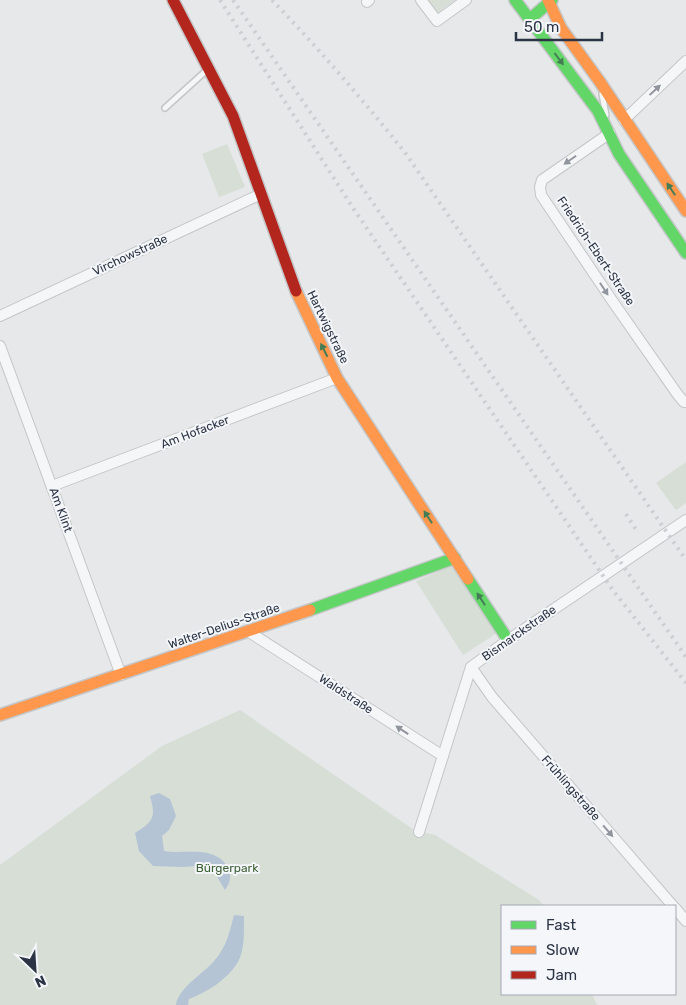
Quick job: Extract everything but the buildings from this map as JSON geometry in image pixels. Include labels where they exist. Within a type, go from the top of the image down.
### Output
[{"type":"street","name":"Hartwigstraße","points":[[173,0],[233,116],[298,297],[337,378],[508,640]]},
{"type":"street","points":[[421,0],[437,21],[466,0]]},
{"type":"street","points":[[515,0],[598,111],[619,154],[686,253]]},
{"type":"street","points":[[530,19],[550,1],[561,28],[600,82],[686,211]]},
{"type":"street","points":[[624,120],[686,61]]},
{"type":"street","name":"Friedrich-Ebert-Straße","points":[[624,120],[610,133],[542,180],[540,187],[541,195],[610,298],[678,395],[686,402]]},
{"type":"street","name":"Virchowstraße","points":[[0,316],[261,194]]},
{"type":"street","name":"Am Klint","points":[[0,346],[121,674]]},
{"type":"street","name":"Am Hofacker","points":[[52,486],[337,378]]},
{"type":"street","name":"Bismarckstraße","points":[[419,832],[471,667],[686,520]]},
{"type":"street","name":"Walter-Delius-Straße","points":[[0,715],[249,632],[455,558]]},
{"type":"street","name":"Waldstraße","points":[[249,632],[443,756]]},
{"type":"street","name":"Frühlingstraße","points":[[471,667],[492,697],[672,905]]},
{"type":"street","name":"Frühlingstraße","points":[[676,909],[686,921]]},
{"type":"lane","points":[[165,108],[209,69]]},
{"type":"lane","points":[[600,82],[610,133]]},
{"type":"green space","points":[[427,0],[455,0],[437,13]]},
{"type":"green space","points":[[227,144],[245,187],[219,197],[202,154]]},
{"type":"green space","points":[[686,462],[686,503],[676,510],[656,483]]},
{"type":"green space","points":[[451,566],[497,633],[463,655],[416,581]]},
{"type":"green space","name":"Bürgerpark","points":[[240,710],[414,830],[435,835],[539,900],[543,905],[501,905],[501,995],[592,995],[597,1005],[0,1005],[0,865],[162,746]]},
{"type":"water","points":[[159,793],[170,799],[176,816],[169,830],[162,836],[164,851],[199,852],[215,856],[228,868],[230,874],[225,890],[210,865],[183,867],[153,866],[139,851],[135,833],[150,822],[153,809],[150,796]]},
{"type":"water","points":[[234,915],[244,916],[243,946],[238,962],[216,985],[189,999],[188,1005],[176,1005],[186,987],[222,951]]},
{"type":"railway","points":[[220,0],[351,205],[612,589],[686,683]]},
{"type":"railway","points":[[233,0],[686,657]]},
{"type":"railway","points":[[272,0],[341,76],[406,154],[686,560]]},
{"type":"railway","points":[[626,514],[637,531]]},
{"type":"traffic: fast","points":[[515,0],[598,111],[619,154],[686,253]]},
{"type":"traffic: fast","points":[[530,19],[552,0]]},
{"type":"traffic: fast","points":[[310,610],[455,558]]},
{"type":"traffic: fast","points":[[468,579],[508,640]]},
{"type":"traffic: slow","points":[[548,0],[561,28],[600,82],[686,211]]},
{"type":"traffic: slow","points":[[296,291],[337,378],[468,579]]},
{"type":"traffic: slow","points":[[0,715],[310,610]]},
{"type":"traffic: jam","points":[[173,0],[233,116],[296,291]]}]
